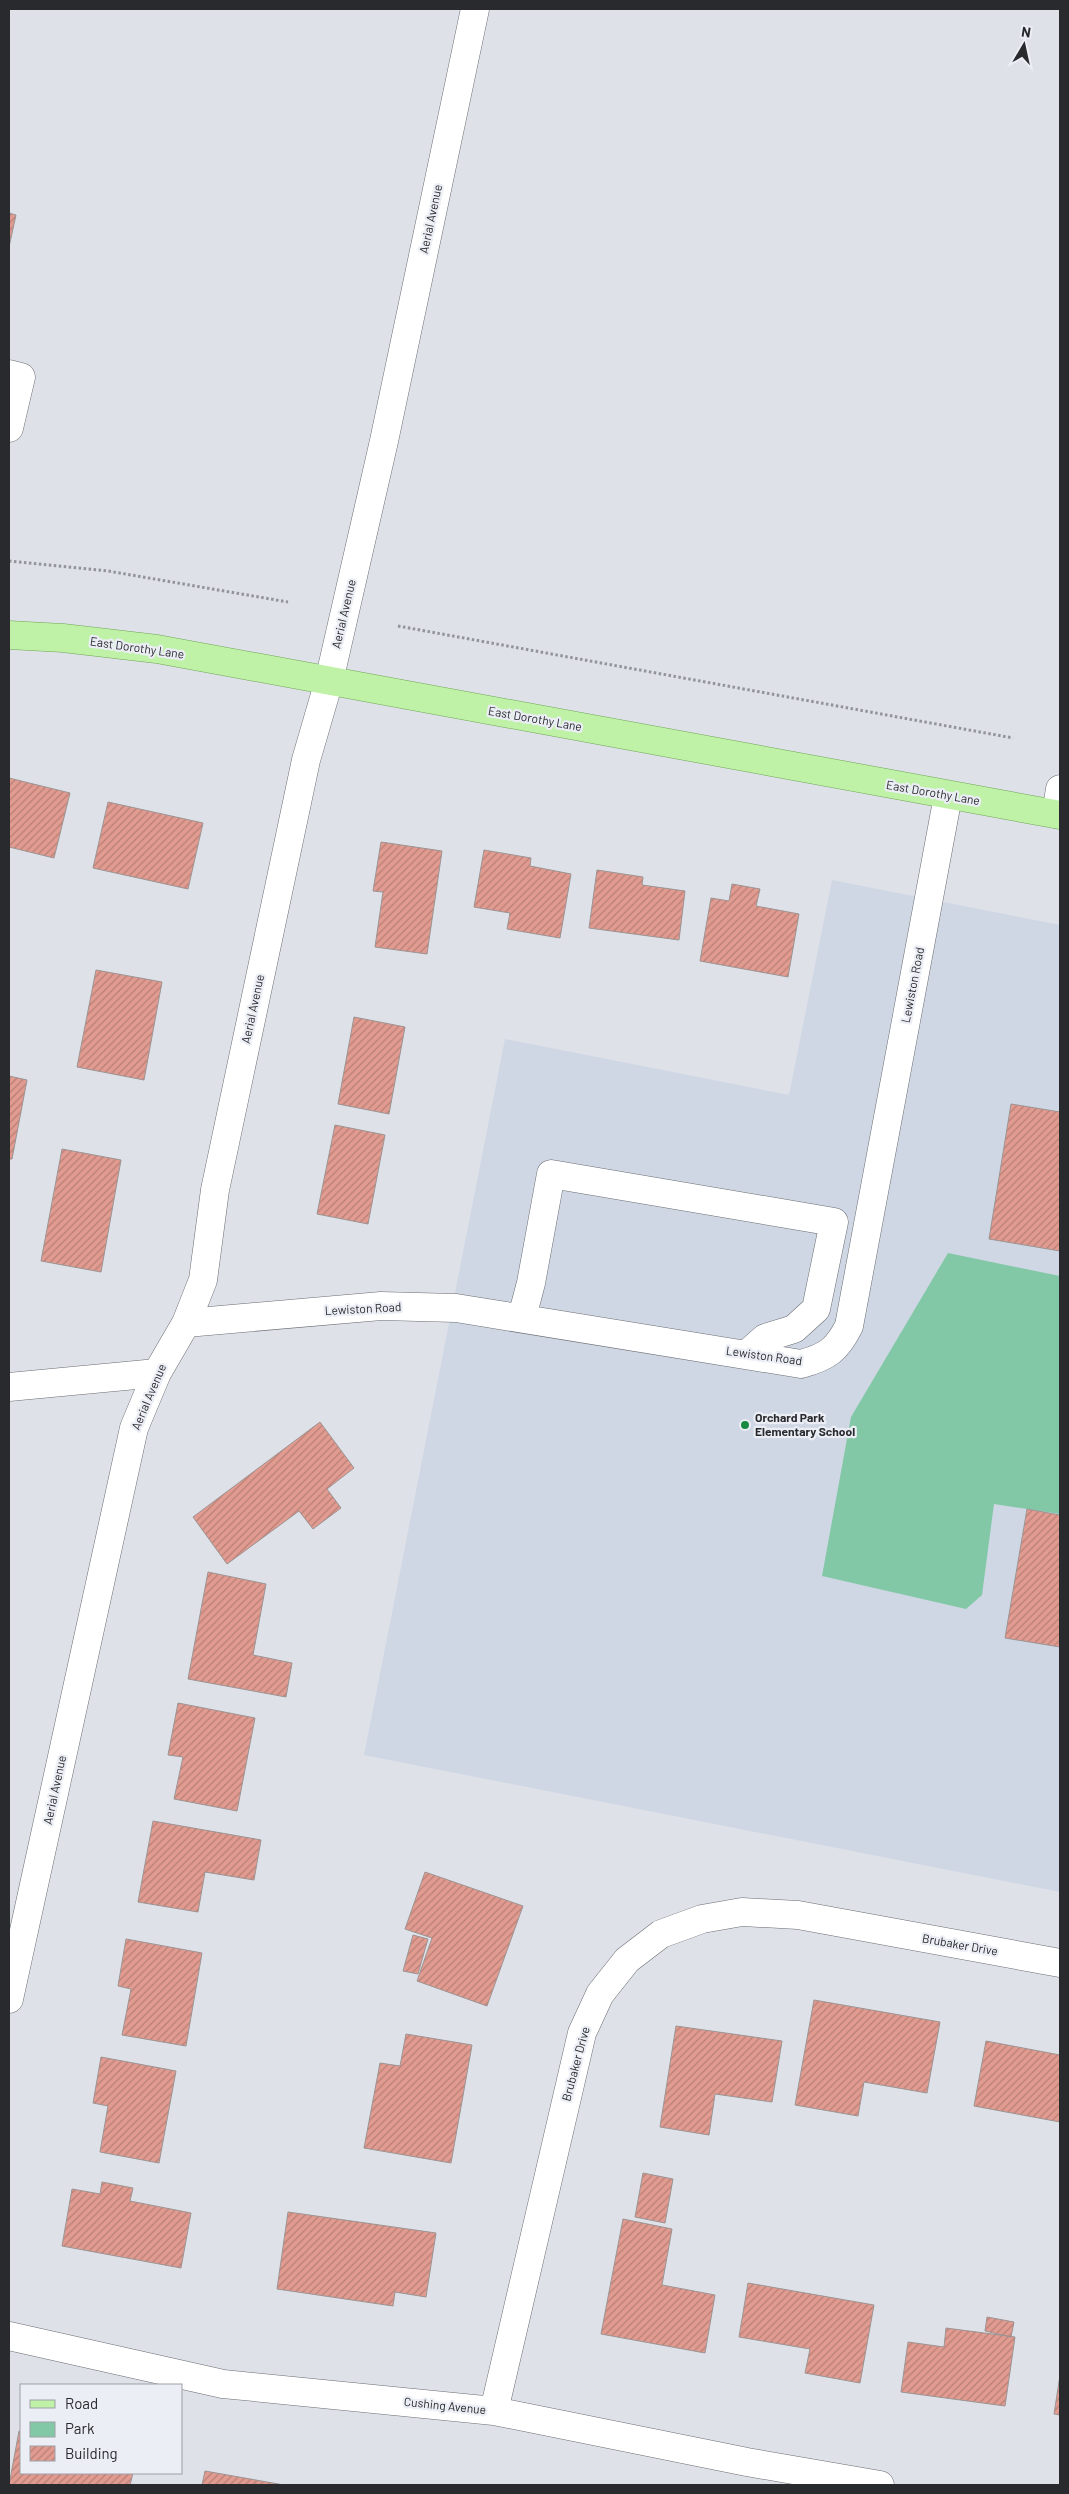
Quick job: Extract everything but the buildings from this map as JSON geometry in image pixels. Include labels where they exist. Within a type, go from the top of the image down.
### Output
[{"type":"main road","name":"East Dorothy Lane","points":[[9,635],[63,638],[157,649],[948,796],[1059,806]]},
{"type":"street","name":"Aerial Avenue","points":[[9,1999],[134,1428],[157,1373],[186,1323],[202,1280],[215,1190],[306,760],[329,681],[384,442],[475,9]]},
{"type":"street","points":[[9,374],[21,376],[9,428]]},
{"type":"street","name":"Lewiston Road","points":[[186,1323],[381,1306],[456,1308],[522,1317],[801,1364],[822,1358],[841,1343],[849,1326],[948,796]]},
{"type":"street","points":[[522,1317],[531,1283],[551,1174],[834,1222],[816,1310],[794,1329],[765,1338],[747,1354]]},
{"type":"street","points":[[9,1387],[157,1373]]},
{"type":"street","name":"Brubaker Drive","points":[[494,2411],[582,2033],[600,1994],[626,1960],[661,1934],[702,1919],[742,1912],[798,1915],[1060,1963]]},
{"type":"street","name":"Cushing Avenue","points":[[9,2336],[223,2384],[494,2411],[737,2460],[880,2485]]},
{"type":"path","points":[[9,561],[108,571],[288,602]]},
{"type":"path","points":[[398,626],[1013,738]]},
{"type":"shaded area","name":"Orchard Park Elementary School","points":[[832,880],[1060,925],[1060,1892],[364,1755],[505,1039],[789,1095]]},
{"type":"green space","points":[[948,1253],[1060,1276],[1060,1514],[994,1504],[982,1595],[966,1609],[822,1576],[851,1417]]},
{"type":"place","name":"Orchard Park Elementary School","points":[[745,1425]]}]
